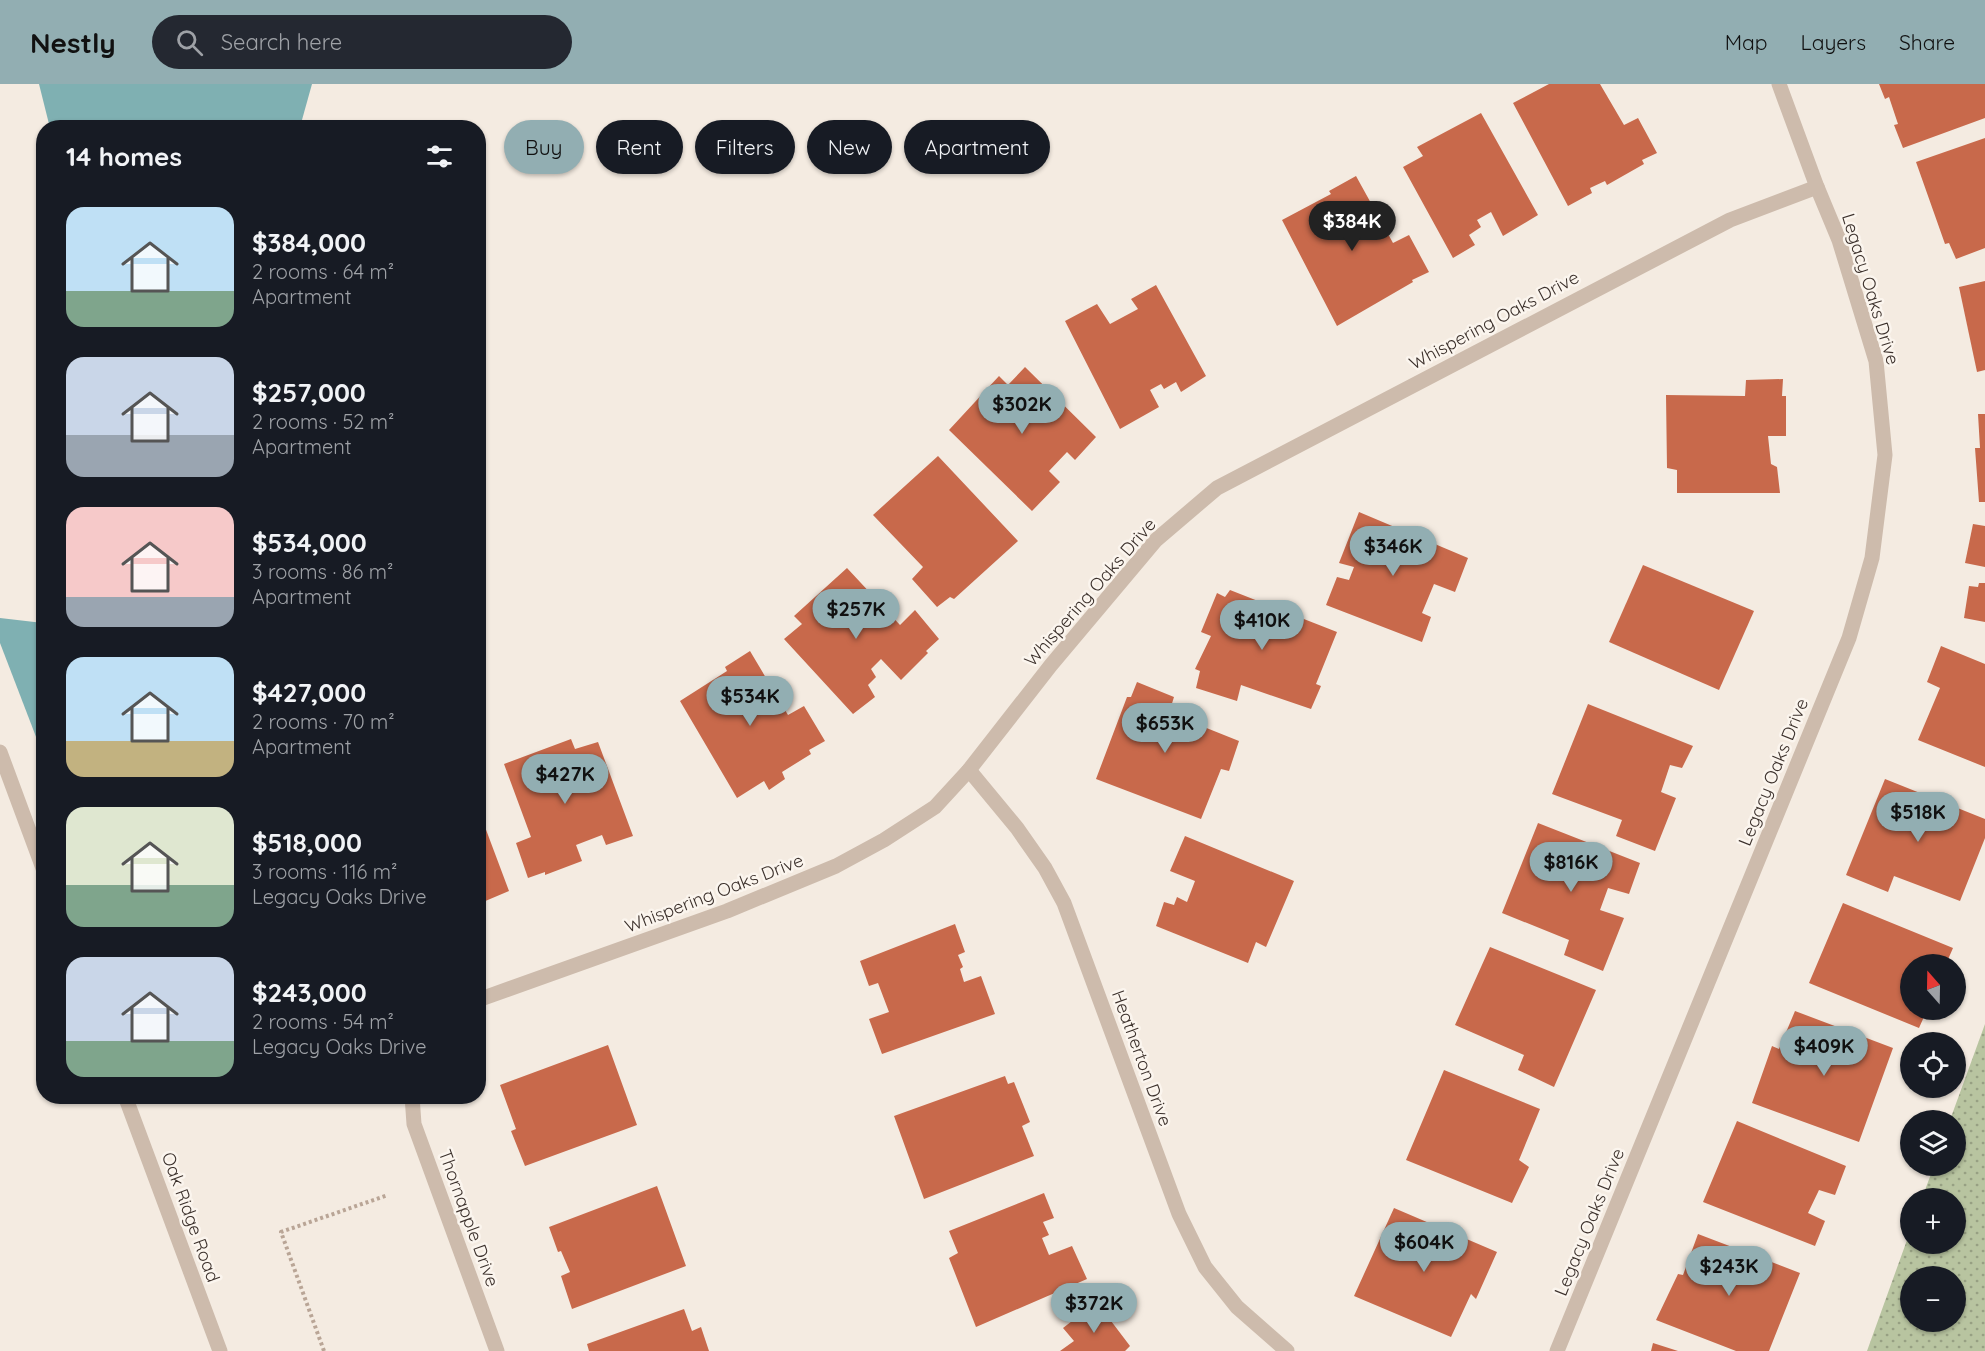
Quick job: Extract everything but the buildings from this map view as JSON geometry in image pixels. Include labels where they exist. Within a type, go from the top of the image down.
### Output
[{"type":"street","name":"Legacy Oaks Drive","points":[[1557,1351],[1849,638],[1872,558],[1885,455],[1875,361],[1839,240],[1779,84]]},
{"type":"street","name":"Whispering Oaks Drive","points":[[486,997],[727,911],[836,866],[884,840],[935,807],[969,770],[1051,665],[1156,540],[1217,488],[1730,220],[1817,187]]},
{"type":"street","points":[[0,752],[36,849]]},
{"type":"street","name":"Heatherton Drive","points":[[969,770],[1046,868],[1064,903],[1179,1214],[1205,1267],[1238,1307],[1287,1351]]},
{"type":"street","name":"Oak Ridge Road","points":[[128,1104],[220,1351]]},
{"type":"street","name":"Thornapple Drive","points":[[413,1104],[414,1124],[497,1351]]},
{"type":"path","points":[[324,1351],[281,1232],[388,1195]]},
{"type":"green space","points":[[1985,1024],[1985,1351],[1867,1351],[1902,1254],[1966,1254],[1966,1188],[1926,1188],[1930,1176],[1966,1176],[1966,1110],[1954,1110],[1958,1098],[1966,1098],[1966,1076]]},
{"type":"water","points":[[39,84],[312,84],[302,120],[48,120]]},
{"type":"water","points":[[0,618],[36,622],[36,737],[0,643]]}]
